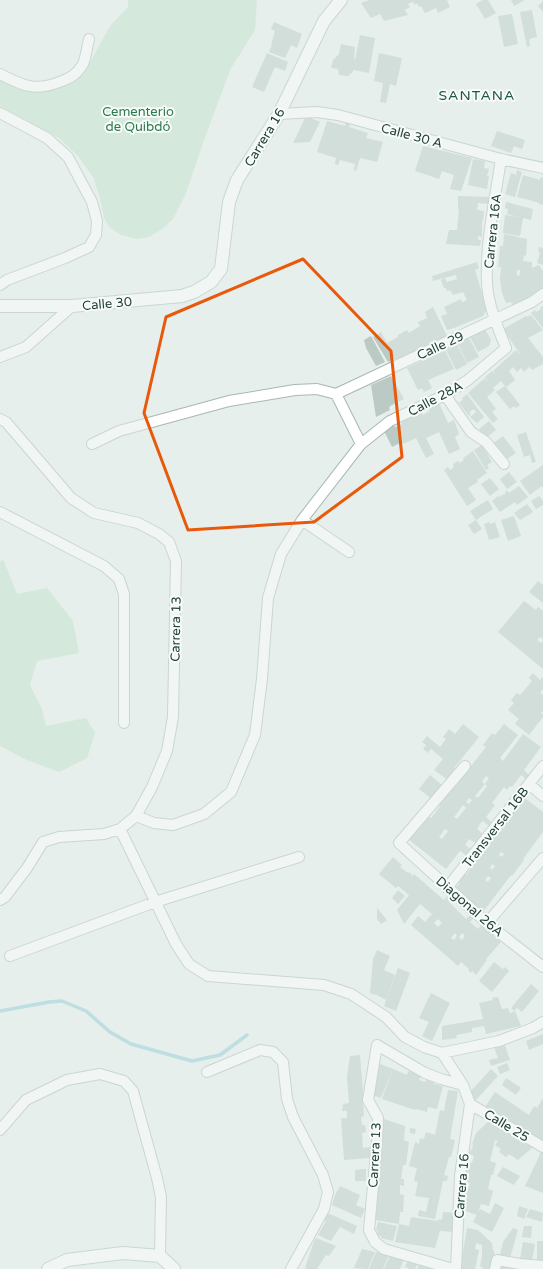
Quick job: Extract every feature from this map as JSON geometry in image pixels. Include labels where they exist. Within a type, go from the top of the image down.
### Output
[{"type":"main road","name":"Carrera 16","points":[[211,282],[221,269],[229,202],[237,180],[279,114],[324,21],[341,0]]},
{"type":"main road","name":"Calle 30","points":[[0,306],[72,306],[182,296],[194,292],[211,282]]},
{"type":"main road","points":[[48,1269],[67,1260],[123,1252],[160,1256],[174,1269]]},
{"type":"street","points":[[0,74],[17,83],[36,88],[52,86],[74,76],[83,63],[89,39]]},
{"type":"street","name":"Calle 30 A","points":[[279,114],[317,112],[338,115],[501,159],[543,168]]},
{"type":"street","points":[[0,113],[47,138],[68,157],[92,202],[97,221],[96,235],[89,247],[66,258],[7,280],[0,285]]},
{"type":"street","name":"Carrera 16A","points":[[501,159],[488,252],[487,285],[494,319],[506,348]]},
{"type":"street","name":"Calle 29","points":[[336,394],[532,302],[543,294]]},
{"type":"street","points":[[0,356],[26,347],[72,306]]},
{"type":"street","name":"Calle 28A","points":[[136,816],[154,823],[173,825],[204,814],[231,792],[255,735],[262,679],[268,598],[281,554],[302,520],[361,444],[390,421],[445,395],[468,380],[506,348]]},
{"type":"street","points":[[92,444],[119,431],[230,401],[295,390],[317,389],[336,394],[361,444]]},
{"type":"street","points":[[445,395],[471,432],[486,442],[504,464]]},
{"type":"street","name":"Carrera 13","points":[[0,419],[6,422],[71,498],[94,513],[138,524],[159,534],[169,542],[176,561],[174,717],[167,751],[152,787],[136,816]]},
{"type":"street","points":[[0,512],[104,566],[119,579],[124,594],[124,722]]},
{"type":"street","points":[[302,520],[349,552]]},
{"type":"street","name":"Diagonal 26A","points":[[465,766],[399,843],[487,923],[543,967]]},
{"type":"street","name":"Transversal 16B","points":[[447,888],[543,766]]},
{"type":"street","points":[[529,784],[543,796]]},
{"type":"street","points":[[0,900],[5,897],[27,868],[43,842],[59,837],[104,834],[120,829],[136,816]]},
{"type":"street","points":[[120,829],[176,944],[189,964],[208,976],[324,985],[331,987],[351,994],[386,1017],[405,1036],[424,1047],[442,1053],[499,1041],[533,1028],[543,1022]]},
{"type":"street","points":[[10,956],[155,902],[298,857]]},
{"type":"street","points":[[487,923],[543,858]]},
{"type":"street","name":"Carrera 13","points":[[454,1269],[384,1249],[375,1242],[369,1230],[378,1118],[368,1100],[377,1045],[425,1073],[463,1085]]},
{"type":"street","points":[[207,1072],[260,1050],[273,1052],[283,1062],[286,1099],[293,1117],[323,1175],[328,1192],[324,1209],[291,1269]]},
{"type":"street","points":[[442,1053],[463,1085],[470,1104]]},
{"type":"street","points":[[0,1130],[26,1100],[66,1080],[100,1074],[124,1081],[133,1092],[161,1197],[160,1256]]},
{"type":"street","name":"Calle 25","points":[[470,1104],[543,1147]]},
{"type":"street","name":"Carrera 16","points":[[454,1269],[460,1176],[470,1104]]},
{"type":"street","points":[[496,1264],[543,1266]]},
{"type":"highlighted area","points":[[303,259],[391,351],[402,457],[314,522],[188,530],[144,413],[166,317]]},
{"type":"green space","name":"Cementerio de Quibdó","points":[[128,0],[257,0],[255,30],[230,70],[186,193],[173,219],[162,229],[149,237],[137,239],[121,235],[110,228],[104,218],[100,198],[93,177],[78,156],[59,138],[0,106],[0,79],[17,89],[43,92],[64,85],[83,75],[110,26],[128,7]]},
{"type":"green space","points":[[3,559],[17,594],[47,588],[73,621],[79,653],[37,661],[30,685],[42,709],[46,726],[86,718],[95,733],[87,758],[59,772],[27,760],[0,746],[0,562]]},
{"type":"building","points":[[369,0],[447,0],[450,7],[438,13],[436,8],[425,13],[421,6],[419,7],[417,3],[415,5],[413,2],[408,4],[410,7],[405,10],[408,15],[384,21],[380,14],[371,18],[361,3]]},
{"type":"building","points":[[483,0],[488,0],[496,13],[485,19],[476,4]]},
{"type":"building","points":[[511,0],[525,0],[514,6]]},
{"type":"building","points":[[543,1],[543,12],[538,6]]},
{"type":"building","points":[[532,10],[537,37],[529,39],[530,46],[527,47],[520,12]]},
{"type":"building","points":[[512,14],[518,44],[504,47],[498,16]]},
{"type":"building","points":[[274,22],[302,34],[297,48],[291,45],[285,58],[269,52],[275,31],[271,29]]},
{"type":"building","points":[[360,35],[375,38],[369,73],[353,70],[353,72],[348,76],[339,75],[338,69],[331,68],[333,60],[339,54],[341,44],[355,47],[355,60]]},
{"type":"building","points":[[267,53],[288,62],[285,71],[275,67],[264,92],[252,87]]},
{"type":"building","points":[[379,53],[402,58],[396,86],[390,84],[386,103],[380,102],[383,83],[374,81]]},
{"type":"building","points":[[306,116],[320,122],[310,142],[293,143]]},
{"type":"building","points":[[346,120],[351,122],[349,127],[368,133],[366,138],[383,142],[377,162],[360,158],[356,171],[354,170],[355,164],[340,160],[338,165],[335,164],[336,158],[317,152],[327,121],[345,126]]},
{"type":"building","points":[[497,131],[525,140],[522,149],[514,146],[511,153],[491,146]]},
{"type":"building","points":[[423,146],[472,158],[461,191],[450,189],[454,175],[442,171],[439,179],[415,171]]},
{"type":"building","points":[[473,159],[485,161],[484,168],[489,169],[487,176],[489,176],[487,189],[468,185]]},
{"type":"building","points":[[517,170],[522,172],[515,197],[505,194],[511,173],[516,175]]},
{"type":"building","points":[[523,175],[540,180],[541,177],[543,178],[543,205],[517,197]]},
{"type":"building","points":[[458,196],[489,197],[488,204],[478,203],[477,210],[484,211],[482,221],[482,237],[478,236],[478,240],[481,240],[480,246],[446,244],[449,230],[457,230],[459,209]]},
{"type":"building","points":[[506,202],[533,209],[531,220],[523,218],[520,236],[503,233],[505,215],[518,217],[507,214],[508,209],[505,208]]},
{"type":"building","points":[[504,234],[527,239],[526,256],[524,255],[523,261],[532,262],[532,268],[539,265],[543,271],[543,291],[529,297],[530,301],[513,307],[511,302],[506,303],[502,293],[500,280],[501,267],[498,267],[500,246],[503,246]],"holes":[[[517,270],[520,270],[520,275],[517,276]]]},
{"type":"building","points":[[539,247],[543,248],[543,265],[537,263],[540,253],[538,252]]},
{"type":"building","points":[[477,262],[479,268],[475,270],[487,309],[483,316],[447,330],[441,316],[447,314],[444,307],[461,299],[462,302],[467,300],[463,292],[453,295],[450,290],[447,291],[446,288],[444,288],[441,280],[445,278],[447,282],[457,279],[456,275],[433,281],[432,276]]},
{"type":"building","points":[[543,306],[543,328],[531,313],[535,310],[536,312]]},
{"type":"building","points":[[433,307],[447,336],[418,351],[388,362],[373,337],[381,332],[387,343],[407,330],[409,333],[420,326],[418,322],[427,318],[425,312]]},
{"type":"building","points":[[531,315],[543,330],[528,338],[543,357],[543,364],[532,370],[526,363],[529,367],[524,372],[521,368],[517,372],[513,367],[509,371],[515,380],[506,387],[520,405],[516,408],[514,406],[510,409],[496,392],[505,386],[501,381],[493,388],[495,390],[487,397],[496,409],[492,412],[498,419],[493,423],[468,393],[485,378],[490,383],[485,377],[492,371],[496,375],[493,371],[516,350],[522,357],[503,329],[526,316]]},
{"type":"building","points":[[485,329],[491,340],[489,346],[478,352],[470,337]]},
{"type":"building","points":[[371,336],[385,362],[376,366],[366,348],[364,340]]},
{"type":"building","points":[[468,336],[479,357],[467,363],[457,342]]},
{"type":"building","points":[[457,344],[467,364],[456,370],[446,350]]},
{"type":"building","points":[[445,350],[454,369],[428,380],[432,388],[424,392],[422,388],[418,390],[407,368]]},
{"type":"building","points":[[391,376],[404,399],[390,406],[390,410],[376,417],[371,385]]},
{"type":"building","points":[[467,394],[484,417],[477,423],[470,417],[476,412],[474,409],[469,412],[471,414],[469,416],[459,403]]},
{"type":"building","points":[[439,403],[448,423],[454,420],[459,434],[455,437],[460,449],[449,454],[439,432],[426,438],[434,454],[426,458],[416,438],[392,447],[383,429],[393,425],[395,427],[402,424],[400,422],[415,414],[416,416],[422,413],[423,415],[430,411],[428,408]]},
{"type":"building","points":[[489,421],[496,430],[486,438],[479,429]]},
{"type":"building","points":[[526,432],[536,462],[532,463],[530,455],[524,457],[517,435]]},
{"type":"building","points":[[503,436],[516,453],[506,460],[493,443]]},
{"type":"building","points":[[482,445],[492,462],[487,465],[489,468],[486,470],[474,450]]},
{"type":"building","points":[[473,451],[487,473],[477,480],[478,482],[468,488],[476,500],[467,506],[444,470],[448,467],[450,470],[454,467],[453,464],[464,460],[463,458]]},
{"type":"building","points":[[543,465],[543,488],[542,486],[530,495],[520,481]]},
{"type":"building","points":[[509,472],[517,482],[507,489],[500,479]]},
{"type":"building","points":[[490,478],[499,489],[490,496],[481,484]]},
{"type":"building","points":[[519,486],[528,497],[517,505],[515,502],[500,512],[492,501],[498,496],[499,497],[506,493],[505,492],[507,490],[509,493]]},
{"type":"building","points":[[539,496],[543,501],[543,505],[536,509],[531,501]]},
{"type":"building","points":[[488,500],[493,509],[476,520],[470,511]]},
{"type":"building","points":[[527,504],[533,512],[520,520],[514,513]]},
{"type":"building","points":[[514,516],[521,536],[508,541],[501,520]]},
{"type":"building","points":[[476,520],[482,529],[474,534],[468,525]]},
{"type":"building","points":[[489,522],[490,524],[495,522],[500,537],[489,540],[484,524]]},
{"type":"building","points":[[538,581],[543,585],[543,603],[529,592]]},
{"type":"building","points":[[524,601],[536,610],[538,607],[543,611],[543,639],[540,637],[537,640],[541,643],[543,641],[543,669],[498,632]]},
{"type":"building","points":[[533,673],[540,680],[542,677],[543,678],[543,689],[540,693],[543,695],[543,711],[541,713],[543,714],[543,717],[529,735],[515,724],[519,719],[508,710],[514,703],[511,700],[517,693],[520,695],[532,681],[529,678]]},
{"type":"building","points":[[463,724],[479,737],[454,768],[456,769],[448,780],[434,770],[443,759],[431,749],[428,753],[423,749],[426,745],[422,742],[427,736],[440,747],[446,739],[443,737],[449,729],[455,734]]},
{"type":"building","points":[[504,724],[518,735],[500,758],[503,761],[523,734],[541,747],[524,770],[529,775],[526,779],[521,775],[512,787],[510,786],[507,790],[504,787],[492,803],[495,805],[486,817],[493,823],[490,827],[483,821],[480,824],[477,829],[484,835],[477,844],[469,839],[465,845],[472,850],[467,856],[460,851],[446,869],[408,839],[427,815],[431,818],[440,806],[436,803],[445,791],[449,794],[486,747],[483,745],[492,733],[495,735]],"holes":[[[486,776],[489,778],[485,784],[482,782]],[[485,784],[487,786],[478,798],[475,796]],[[469,798],[472,800],[469,804],[466,802]],[[463,805],[466,808],[457,819],[454,817]],[[445,829],[448,831],[442,839],[439,837]]]},
{"type":"building","points":[[430,775],[443,786],[433,800],[419,789]]},
{"type":"building","points":[[522,796],[543,812],[543,832],[512,876],[511,875],[483,912],[454,890],[480,855],[479,854]],"holes":[[[501,852],[504,854],[502,857],[499,855]],[[492,864],[495,866],[492,870],[490,868]],[[488,876],[491,878],[488,882],[485,880]]]},
{"type":"building","points":[[393,857],[402,865],[400,867],[413,876],[414,874],[444,900],[447,896],[451,900],[449,902],[466,919],[470,915],[474,918],[470,922],[478,929],[481,925],[501,942],[486,959],[487,960],[476,975],[472,971],[471,973],[468,970],[469,969],[461,962],[458,966],[411,925],[418,916],[425,922],[432,914],[420,904],[404,924],[397,910],[409,895],[398,886],[396,888],[379,874]],"holes":[[[438,919],[442,923],[438,927],[434,923]],[[455,933],[457,936],[454,940],[451,938]],[[462,933],[465,936],[462,940],[459,937]]]},
{"type":"building","points":[[398,890],[405,896],[398,904],[392,898]]},
{"type":"building","points":[[377,908],[387,920],[381,924],[377,919]]},
{"type":"building","points":[[377,950],[390,956],[384,970],[395,975],[386,1000],[370,993],[373,959]]},
{"type":"building","points":[[494,962],[503,969],[505,967],[509,971],[492,992],[479,981]]},
{"type":"building","points":[[398,968],[410,973],[396,1011],[384,1006]]},
{"type":"building","points":[[531,984],[539,991],[522,1012],[517,1008],[514,1011],[511,1008]]},
{"type":"building","points":[[431,993],[450,1003],[432,1041],[422,1036],[429,1022],[419,1018]]},
{"type":"building","points":[[498,997],[502,1009],[508,1008],[510,1013],[515,1011],[521,1026],[486,1034],[484,1026],[472,1028],[472,1032],[456,1035],[457,1038],[442,1040],[442,1026],[483,1019],[479,1003],[493,1000],[492,998]]},
{"type":"building","points":[[543,1034],[543,1044],[529,1050],[526,1041]]},
{"type":"building","points":[[504,1043],[510,1060],[491,1066],[489,1060],[498,1058],[494,1047]]},
{"type":"building","points":[[360,1055],[364,1103],[364,1116],[361,1117],[362,1125],[365,1125],[366,1132],[362,1133],[363,1148],[370,1147],[371,1158],[344,1160],[341,1118],[347,1118],[347,1111],[342,1111],[343,1104],[349,1103],[347,1077],[350,1056]]},
{"type":"building","points":[[507,1063],[510,1070],[500,1074],[497,1067]]},
{"type":"building","points":[[380,1064],[393,1069],[381,1098],[370,1094]]},
{"type":"building","points":[[393,1069],[407,1075],[408,1071],[421,1075],[419,1080],[426,1082],[427,1076],[435,1078],[434,1084],[443,1086],[437,1109],[428,1107],[427,1112],[415,1110],[382,1099]]},
{"type":"building","points":[[491,1069],[498,1076],[476,1100],[469,1093]]},
{"type":"building","points":[[506,1078],[521,1088],[516,1095],[502,1085]]},
{"type":"building","points":[[448,1090],[458,1091],[450,1139],[455,1140],[451,1157],[449,1157],[444,1175],[448,1176],[447,1181],[443,1181],[435,1219],[418,1216],[419,1210],[426,1212],[429,1198],[415,1196],[418,1182],[414,1181],[417,1168],[409,1166],[415,1142],[419,1144],[420,1138],[424,1139],[426,1132],[435,1135],[440,1110],[444,1111]]},
{"type":"building","points":[[495,1092],[529,1115],[534,1106],[537,1108],[543,1098],[543,1146],[485,1107]]},
{"type":"building","points":[[492,1118],[520,1139],[525,1140],[523,1142],[526,1145],[528,1144],[533,1147],[518,1160],[509,1154],[506,1157],[499,1152],[501,1149],[495,1145],[498,1141],[495,1140],[490,1161],[496,1163],[493,1175],[491,1175],[488,1189],[493,1191],[489,1206],[481,1204],[477,1215],[460,1209],[470,1183],[462,1181],[467,1162],[472,1163],[474,1156],[469,1154],[472,1149],[472,1144],[476,1133]]},
{"type":"building","points":[[384,1119],[405,1126],[404,1140],[409,1142],[406,1165],[403,1165],[401,1179],[404,1179],[404,1186],[400,1185],[400,1194],[404,1195],[403,1212],[400,1212],[399,1224],[375,1220],[376,1195]]},
{"type":"building","points":[[410,1128],[416,1129],[415,1134],[410,1133]]},
{"type":"building","points":[[543,1148],[543,1193],[525,1186]]},
{"type":"building","points":[[503,1167],[520,1176],[514,1185],[497,1176]]},
{"type":"building","points":[[366,1169],[366,1181],[355,1181],[355,1170]]},
{"type":"building","points":[[340,1186],[360,1195],[356,1205],[365,1209],[361,1218],[332,1205]]},
{"type":"building","points":[[495,1203],[504,1208],[492,1232],[473,1222],[480,1209],[490,1214]]},
{"type":"building","points":[[519,1206],[528,1209],[524,1219],[517,1216]]},
{"type":"building","points":[[530,1209],[543,1213],[542,1222],[526,1217]]},
{"type":"building","points":[[325,1212],[357,1226],[354,1234],[340,1227],[331,1241],[318,1235],[326,1221],[323,1220]]},
{"type":"building","points":[[443,1212],[457,1213],[454,1232],[440,1231],[435,1248],[395,1242],[399,1224],[409,1226],[411,1217],[438,1221],[439,1219],[442,1220]]},
{"type":"building","points":[[378,1222],[397,1226],[393,1241],[381,1238],[381,1236],[377,1235],[378,1231],[376,1230]]},
{"type":"building","points":[[524,1226],[532,1226],[531,1238],[522,1237]]},
{"type":"building","points":[[467,1228],[478,1230],[492,1243],[494,1256],[492,1269],[483,1269],[480,1266],[482,1245],[476,1243],[475,1249],[479,1250],[475,1269],[460,1269]]},
{"type":"building","points":[[513,1228],[518,1230],[510,1258],[500,1255],[503,1242]]},
{"type":"building","points":[[316,1238],[336,1246],[329,1256],[326,1255],[317,1269],[307,1269],[305,1268]]},
{"type":"building","points":[[537,1241],[543,1241],[543,1261],[537,1261]]},
{"type":"building","points":[[523,1242],[535,1244],[532,1261],[520,1259]]},
{"type":"building","points":[[362,1249],[375,1252],[368,1269],[354,1268]]},
{"type":"building","points":[[376,1252],[389,1255],[383,1269],[369,1269]]},
{"type":"building","points":[[390,1256],[404,1259],[400,1269],[384,1269]]},
{"type":"building","points":[[408,1260],[418,1263],[415,1269],[408,1269],[405,1267]]},
{"type":"building","points":[[498,1263],[518,1266],[518,1269],[497,1269]]},
{"type":"building","points":[[420,1264],[435,1269],[417,1269]]},
{"type":"waterway","points":[[0,1011],[62,1001],[86,1011],[110,1032],[131,1044],[192,1061],[220,1055],[247,1035]]},
{"type":"district","name":"SANTANA","points":[[477,95]]}]
